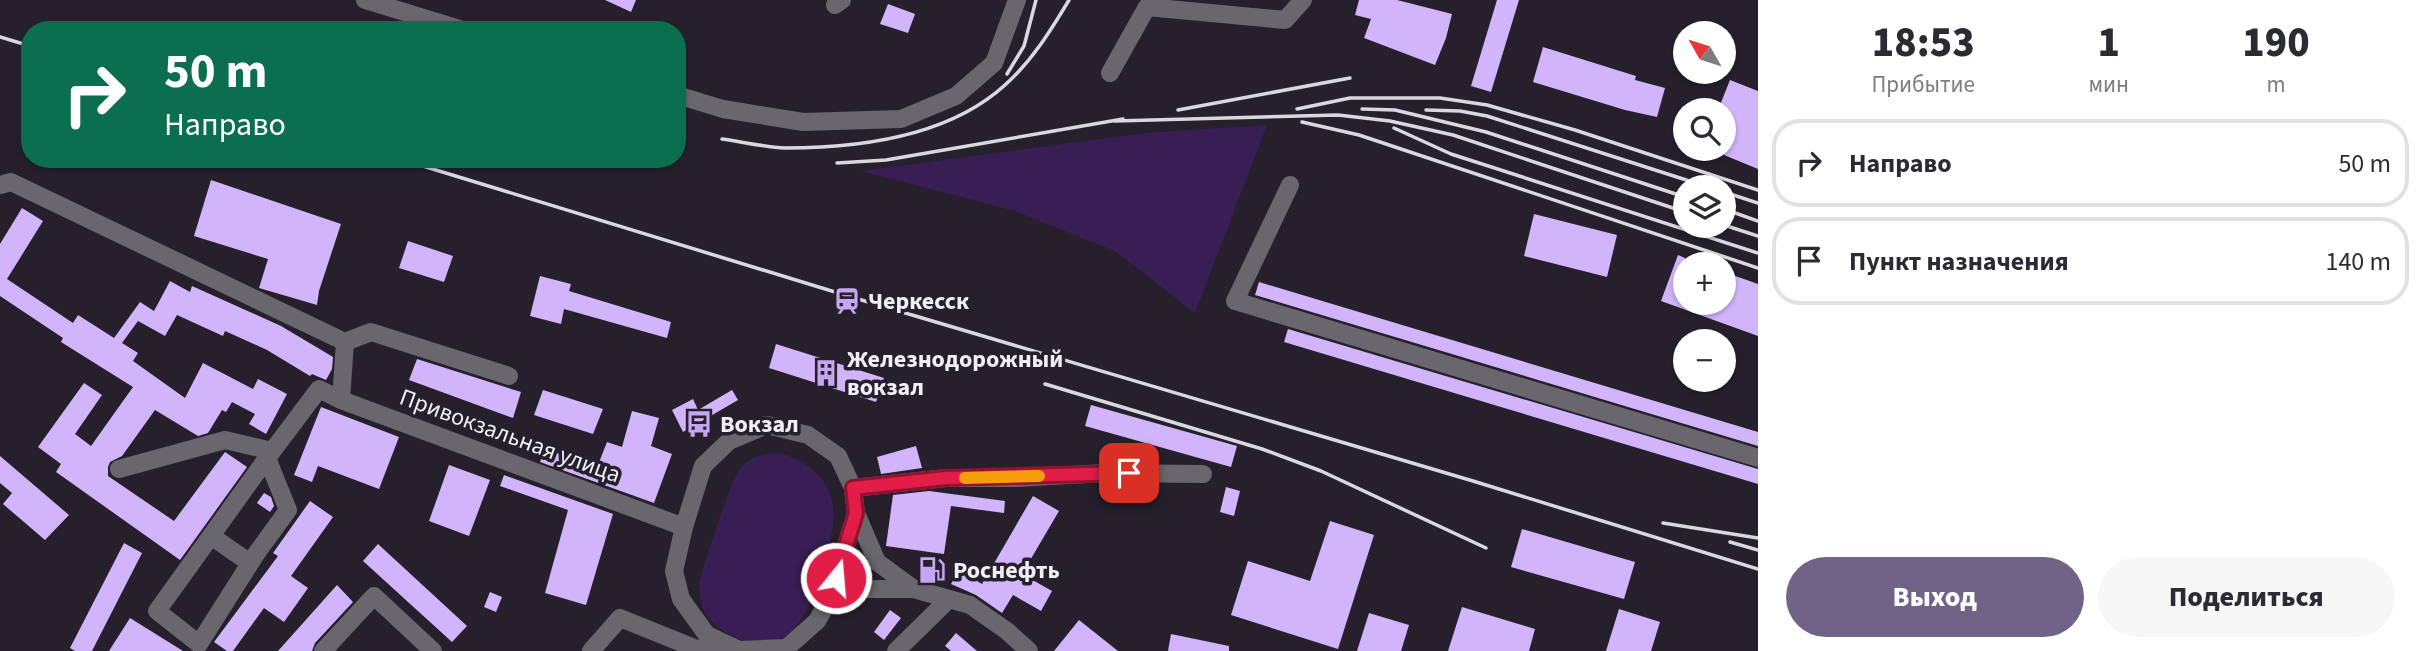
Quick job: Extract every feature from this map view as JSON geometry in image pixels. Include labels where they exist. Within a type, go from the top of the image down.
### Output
[{"type":"street","points":[[365,0],[434,21]]},
{"type":"street","points":[[686,98],[723,109],[803,122],[901,119],[956,96],[994,63],[1017,0]]},
{"type":"street","points":[[1110,73],[1147,7],[1286,20],[1303,0]]},
{"type":"street","points":[[0,185],[10,182],[345,342],[371,332],[509,376]]},
{"type":"street","points":[[1290,185],[1235,301],[1758,458]]},
{"type":"street","points":[[341,400],[345,342]]},
{"type":"street","name":"Привокзальная улица","points":[[269,455],[319,389],[341,400],[684,527]]},
{"type":"street","points":[[707,646],[681,598],[674,571],[684,527],[703,466],[729,441],[767,425],[807,435],[838,456],[853,488],[856,513],[877,562],[914,589]]},
{"type":"street","points":[[119,469],[225,440],[269,455]]},
{"type":"street","points":[[269,455],[288,510],[199,644],[157,611],[269,455]]},
{"type":"street","points":[[853,488],[946,478],[1014,478],[1105,472],[1203,474]]},
{"type":"street","points":[[590,651],[620,618],[707,646],[739,650],[785,650],[817,621],[830,598],[856,513]]},
{"type":"street","points":[[211,536],[250,564]]},
{"type":"street","points":[[830,598],[863,589],[914,589],[970,605],[1007,631],[1029,651]]},
{"type":"street","points":[[323,651],[374,596],[433,651]]},
{"type":"street","points":[[896,651],[948,600]]},
{"type":"shaded area","points":[[1267,125],[1195,313],[1115,251],[1015,211],[861,171],[1146,133]]},
{"type":"shaded area","points":[[781,453],[807,466],[823,481],[832,500],[830,541],[807,609],[792,631],[769,644],[749,643],[728,634],[710,620],[701,603],[700,584],[719,520],[737,473],[746,462],[755,457]]},
{"type":"building","points":[[605,0],[636,0],[631,12]]},
{"type":"building","points":[[1359,0],[1397,0],[1452,14],[1435,65],[1364,38],[1371,19],[1355,15]]},
{"type":"building","points":[[1497,0],[1519,0],[1491,92],[1471,86]]},
{"type":"building","points":[[888,4],[915,14],[908,33],[880,24]]},
{"type":"building","points":[[1543,47],[1636,76],[1635,80],[1665,88],[1657,117],[1533,82]]},
{"type":"building","points":[[1736,82],[1758,91],[1758,169],[1736,160],[1736,98],[1723,98],[1728,84]]},
{"type":"building","points":[[211,180],[341,224],[317,305],[259,288],[268,259],[194,236]]},
{"type":"building","points":[[22,208],[43,221],[7,279],[73,323],[78,315],[114,338],[140,302],[154,311],[170,281],[190,292],[192,286],[281,326],[333,357],[332,369],[326,380],[312,374],[310,376],[267,350],[225,331],[223,336],[177,315],[165,336],[138,321],[122,343],[138,353],[133,361],[185,398],[203,363],[253,389],[258,379],[287,394],[266,434],[249,424],[255,414],[232,402],[226,412],[222,410],[208,433],[198,436],[155,410],[122,456],[110,462],[108,476],[174,521],[225,452],[247,467],[180,560],[56,472],[61,464],[38,447],[84,383],[102,395],[75,434],[91,446],[133,387],[61,342],[63,338],[0,296],[0,244]]},
{"type":"building","points":[[1534,214],[1617,235],[1607,277],[1524,256]]},
{"type":"building","points":[[408,241],[453,256],[444,282],[399,268]]},
{"type":"building","points":[[1673,269],[1673,305],[1661,301]]},
{"type":"building","points":[[540,276],[571,284],[569,291],[671,322],[667,338],[564,309],[561,324],[530,316]]},
{"type":"building","points":[[1736,276],[1758,284],[1758,336],[1700,315],[1736,315]]},
{"type":"building","points":[[1259,282],[1758,432],[1758,446],[1255,295]]},
{"type":"building","points":[[1288,329],[1758,469],[1758,484],[1284,342]]},
{"type":"building","name":"Железнодорожный вокзал","points":[[776,344],[884,378],[876,402],[769,368]]},
{"type":"building","points":[[417,359],[521,392],[513,418],[409,380]]},
{"type":"building","points":[[543,390],[603,409],[593,434],[534,415]]},
{"type":"building","points":[[732,390],[738,400],[683,432],[672,410],[693,399],[698,410]]},
{"type":"building","points":[[1091,405],[1237,446],[1231,467],[1085,426]]},
{"type":"building","points":[[321,407],[399,437],[379,489],[318,466],[312,482],[294,475]]},
{"type":"building","points":[[632,411],[659,418],[651,446],[672,454],[654,503],[540,462],[545,449],[598,465],[607,442],[622,447]]},
{"type":"building","points":[[916,446],[922,468],[881,474],[877,457]]},
{"type":"building","points":[[0,456],[69,515],[45,540],[3,504],[12,493],[0,483]]},
{"type":"building","points":[[449,465],[490,480],[469,536],[429,521]]},
{"type":"building","points":[[504,475],[613,514],[586,605],[545,593],[568,510],[500,486]]},
{"type":"building","points":[[1226,487],[1240,491],[1234,516],[1220,512]]},
{"type":"building","points":[[929,491],[1005,501],[1004,513],[951,506],[944,554],[886,546],[893,495]]},
{"type":"building","points":[[264,493],[271,497],[274,506],[270,512],[257,503]]},
{"type":"building","points":[[1033,496],[1059,511],[1022,574],[1052,591],[1041,611],[1013,595],[1002,613],[976,595],[951,584],[959,570],[982,584]]},
{"type":"building","points":[[310,501],[333,517],[291,576],[308,588],[284,622],[264,608],[233,651],[227,651],[214,642],[278,556],[273,553]]},
{"type":"building","points":[[1330,521],[1374,535],[1338,649],[1231,615],[1248,561],[1310,581]]},
{"type":"building","points":[[1522,529],[1635,562],[1624,599],[1511,567]]},
{"type":"building","points":[[124,543],[142,553],[92,651],[75,651],[70,648]]},
{"type":"building","points":[[378,544],[467,626],[452,642],[363,561]]},
{"type":"building","points":[[337,585],[353,602],[315,643],[312,651],[278,651]]},
{"type":"building","points":[[490,592],[502,597],[496,612],[484,607]]},
{"type":"building","points":[[1462,607],[1535,629],[1529,651],[1448,651]]},
{"type":"building","points":[[1619,609],[1660,622],[1651,651],[1606,651]]},
{"type":"building","points":[[890,610],[901,618],[884,640],[874,632]]},
{"type":"building","points":[[1369,613],[1409,625],[1401,651],[1357,651]]},
{"type":"building","points":[[130,618],[183,651],[109,651]]},
{"type":"building","points":[[1079,620],[1118,651],[1054,651]]},
{"type":"building","points":[[956,633],[977,651],[951,651],[945,646]]},
{"type":"building","points":[[1171,634],[1229,646],[1229,651],[1168,651]]},
{"type":"railway","points":[[1007,74],[1024,46],[1036,0]]},
{"type":"railway","points":[[722,139],[785,148],[814,147],[873,142],[930,128],[982,103],[1015,76],[1048,34],[1069,0]]},
{"type":"railway","points":[[0,37],[21,43]]},
{"type":"railway","points":[[1178,110],[1350,78]]},
{"type":"railway","points":[[1297,109],[1350,98],[1440,98],[1487,105],[1575,130],[1758,190]]},
{"type":"railway","points":[[1362,109],[1395,110],[1486,132],[1673,193]]},
{"type":"railway","points":[[1426,110],[1460,111],[1487,116],[1673,176]]},
{"type":"railway","points":[[1115,121],[1338,115],[1390,121],[1453,135],[1673,208]]},
{"type":"railway","points":[[837,163],[886,160],[1123,119]]},
{"type":"railway","points":[[1302,122],[1359,135],[1758,268]]},
{"type":"railway","points":[[1394,128],[1451,154],[1758,253]]},
{"type":"railway","points":[[429,168],[1758,569]]},
{"type":"railway","points":[[1736,196],[1758,203]]},
{"type":"railway","points":[[1736,213],[1758,221]]},
{"type":"railway","points":[[1736,229],[1758,236]]},
{"type":"railway","points":[[1045,384],[1262,449],[1321,471],[1486,548]]},
{"type":"railway","points":[[1663,523],[1758,538]]},
{"type":"railway","points":[[1730,542],[1758,550]]},
{"type":"slow traffic","points":[[965,478],[1039,476]]},
{"type":"place","name":"Черкесск","points":[[847,301]]},
{"type":"place","name":"Железнодорожный вокзал","points":[[826,373]]},
{"type":"place","name":"Вокзал","points":[[699,424]]},
{"type":"place","name":"Роснефть","points":[[932,570]]},
{"type":"route","points":[[836,578],[856,513],[853,488],[946,478],[1129,473]]}]
